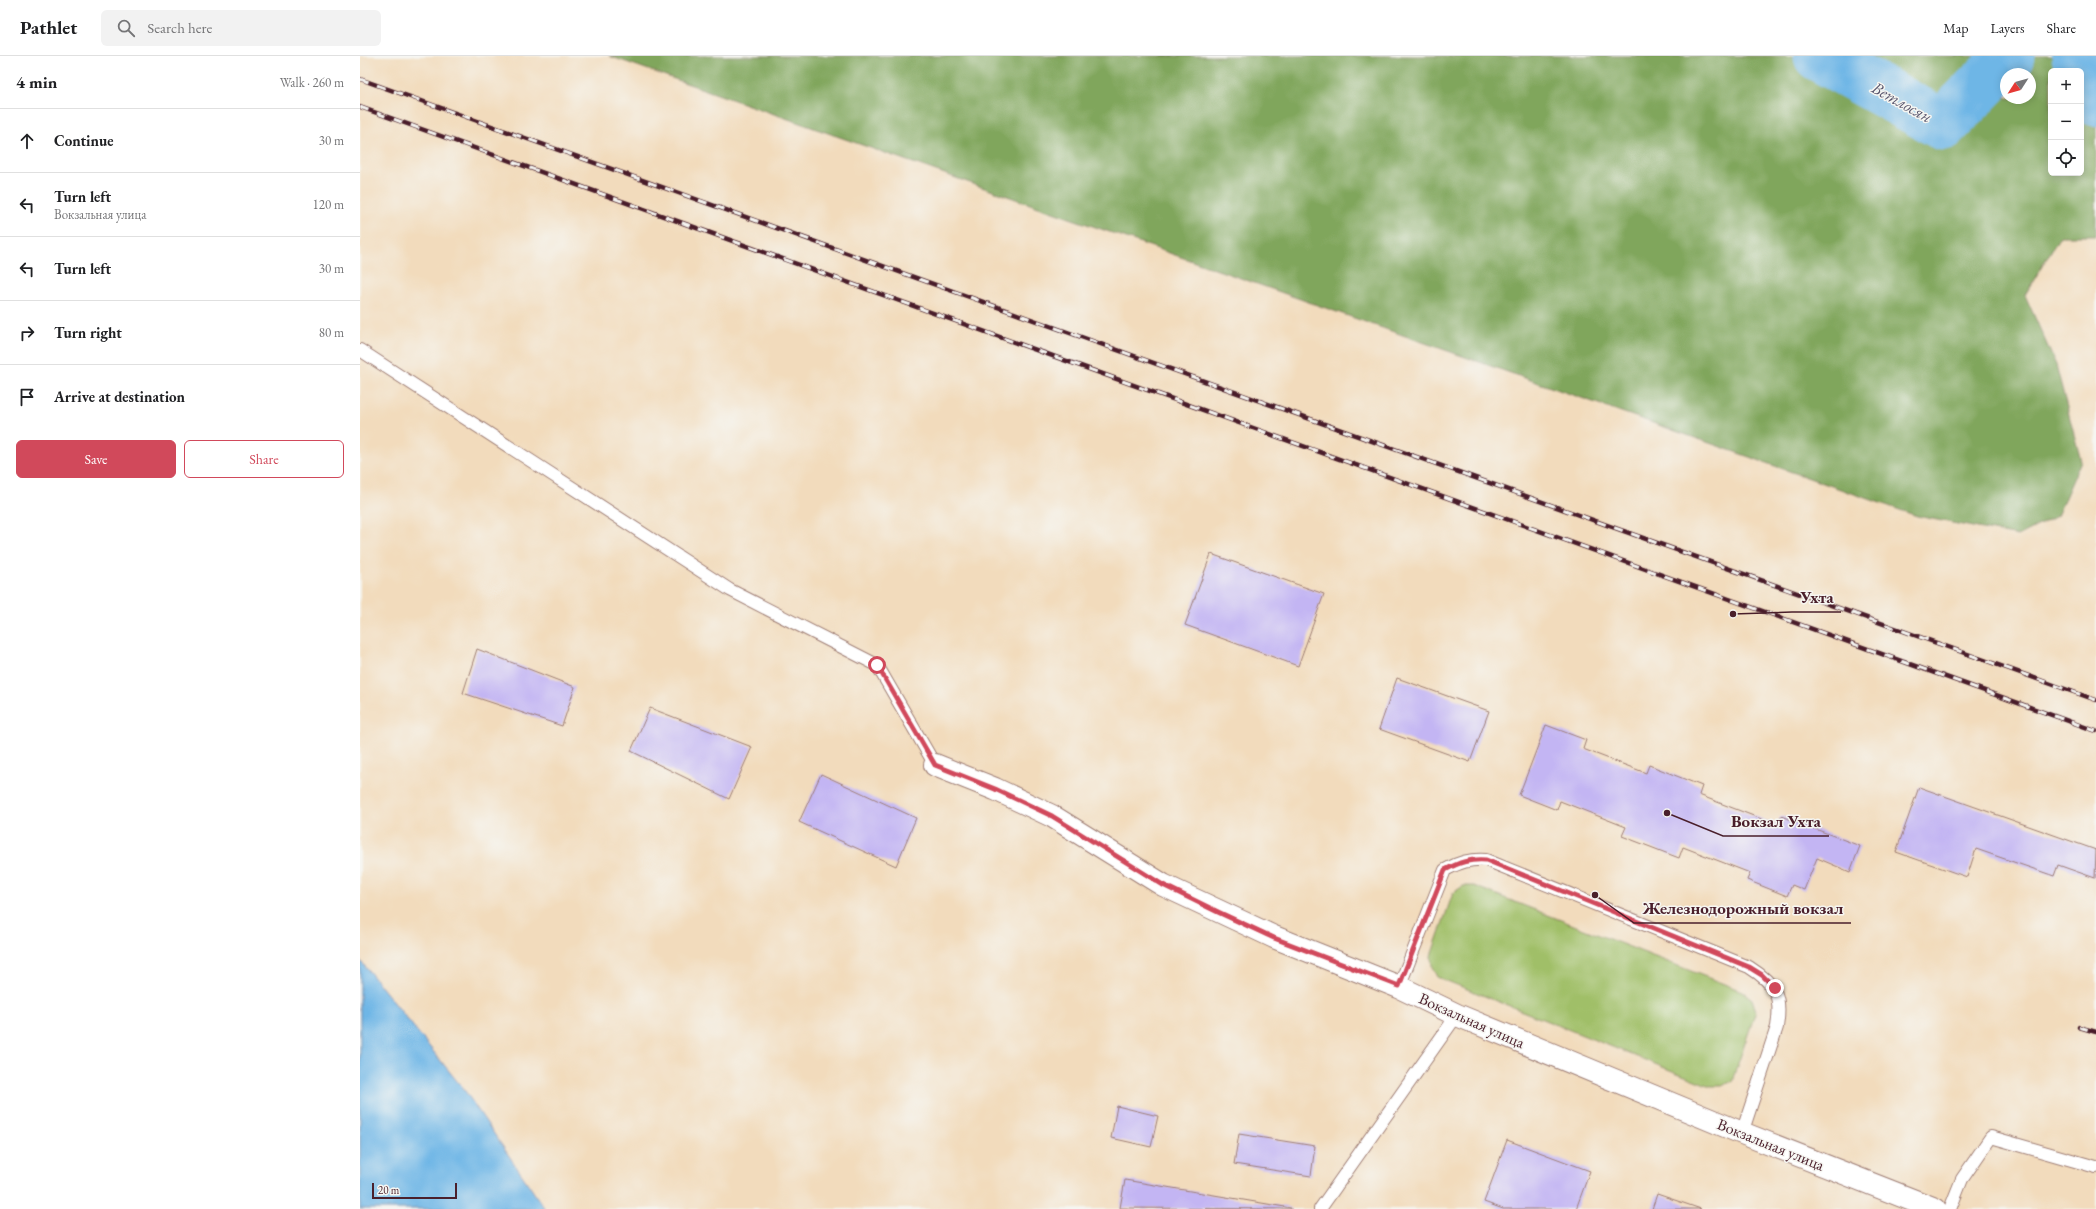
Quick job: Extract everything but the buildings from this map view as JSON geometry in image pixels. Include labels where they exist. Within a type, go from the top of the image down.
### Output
[{"type":"street","name":"Вокзальная улица","points":[[935,765],[995,789],[1052,816],[1163,885],[1274,938],[1399,986],[1456,1015],[1742,1133],[1935,1209]]},
{"type":"lane","points":[[360,350],[730,590],[877,665],[935,765]]},
{"type":"lane","points":[[1399,986],[1445,870],[1459,862],[1471,859],[1486,860],[1749,967],[1762,975],[1775,988],[1778,999],[1779,1013],[1777,1027],[1742,1133]]},
{"type":"lane","points":[[1320,1209],[1456,1015]]},
{"type":"lane","points":[[1950,1209],[1962,1179],[1991,1137],[2096,1167]]},
{"type":"green space","points":[[609,56],[2096,56],[2096,236],[2060,236],[2025,295],[2056,365],[2081,461],[2057,516],[2018,536],[1917,516]]},
{"type":"green space","points":[[1463,886],[1474,886],[1742,991],[1752,999],[1756,1011],[1732,1081],[1722,1086],[1710,1086],[1437,977],[1432,967],[1431,956],[1453,893]]},
{"type":"water","points":[[360,960],[465,1091],[545,1209],[360,1209]]},
{"type":"waterway","name":"Ветлосян","points":[[1819,56],[1943,125],[2010,56]]},
{"type":"waterway","name":"Ветлосян","points":[[2077,56],[2096,101]]},
{"type":"railway","points":[[360,79],[2096,700]]},
{"type":"railway","points":[[360,107],[2096,731]]},
{"type":"railway","points":[[2079,1027],[2096,1032]]},
{"type":"place","name":"Ухта","points":[[1733,614]]},
{"type":"place","name":"Вокзал Ухта","points":[[1667,813]]},
{"type":"place","name":"Железнодорожный вокзал","points":[[1595,895]]},
{"type":"route","points":[[877,665],[935,765],[995,789],[1052,816],[1163,885],[1218,912],[1274,938],[1399,986],[1445,870],[1459,862],[1471,859],[1486,860],[1749,967],[1762,975],[1775,988]]}]
